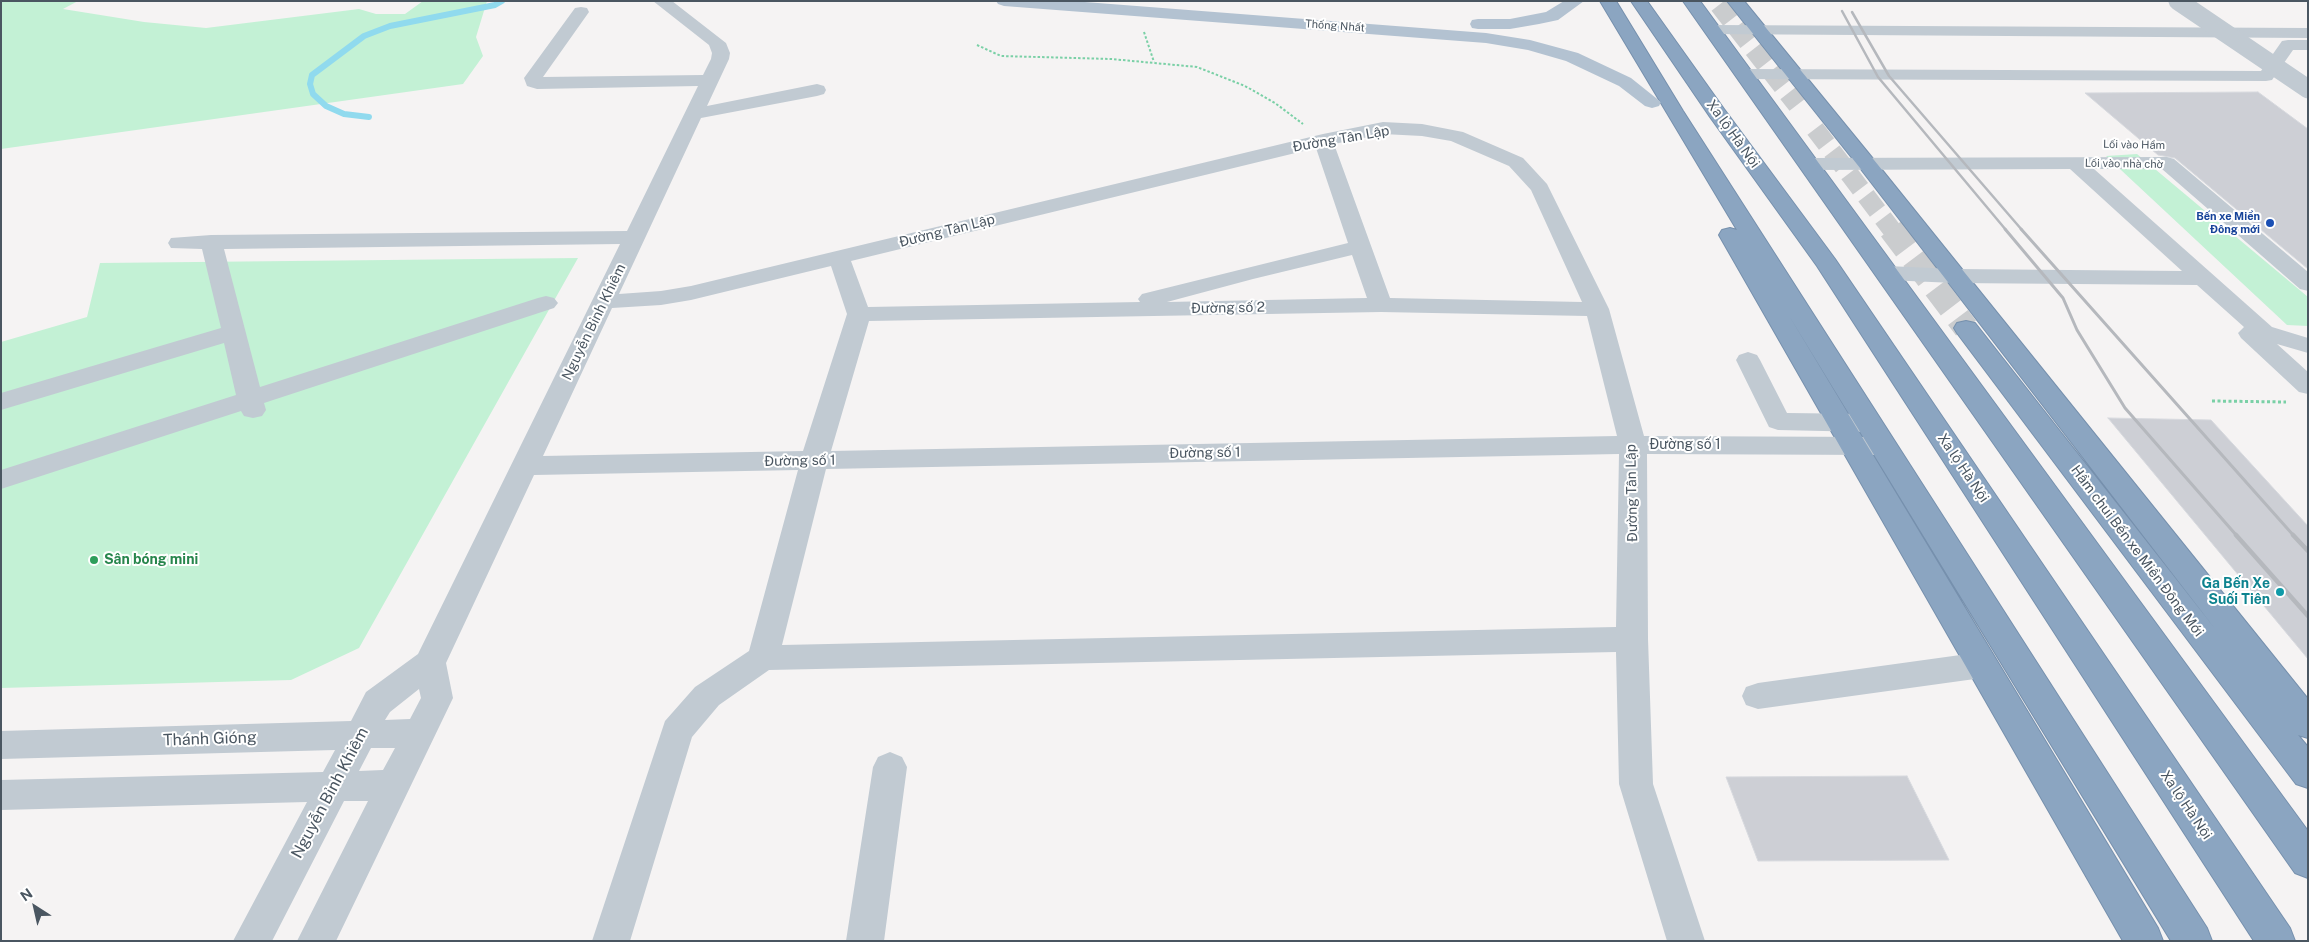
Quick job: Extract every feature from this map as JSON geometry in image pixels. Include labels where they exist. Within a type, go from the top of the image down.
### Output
[{"type":"highway","points":[[1592,1],[1625,42],[1729,216],[1847,435],[2144,941]]},
{"type":"highway","points":[[1608,1],[1652,102],[1885,446],[2193,941]]},
{"type":"highway","name":"Xa lộ Hà Nội","points":[[1639,1],[1717,113],[1827,264],[2276,941]]},
{"type":"highway","points":[[1691,1],[2308,860]]},
{"type":"highway","points":[[1735,1],[2308,724]]},
{"type":"highway","name":"Hầm chui Bến xe Miền Đông Mới","points":[[1966,328],[2308,773]]},
{"type":"main road","name":"Thống Nhất","points":[[1004,1],[1142,12],[1462,29],[1510,24],[1552,16],[1576,1]]},
{"type":"main road","name":"Thống Nhất","points":[[1162,1],[1462,29],[1572,57],[1609,73],[1652,102]]},
{"type":"street","name":"Nguyễn Bỉnh Khiêm","points":[[252,941],[378,702],[430,663],[720,59],[721,53],[717,43],[661,1]]},
{"type":"street","points":[[2178,1],[2308,89]]},
{"type":"street","points":[[581,12],[533,78],[533,82],[710,80]]},
{"type":"street","points":[[1713,30],[2308,33]]},
{"type":"street","points":[[1744,74],[2266,76],[2288,45],[2308,45]]},
{"type":"street","points":[[694,114],[817,90]]},
{"type":"street","name":"Đường Tân Lập","points":[[603,302],[661,298],[692,292],[1323,140],[1383,128],[1422,130],[1456,136],[1516,162],[1540,188],[1597,309],[1634,445],[1632,639],[1636,784],[1686,941]]},
{"type":"street","points":[[1323,140],[1382,305]]},
{"type":"street","name":"Lối vào Hầm","points":[[1981,164],[2063,145],[2169,145],[2308,260]]},
{"type":"street","points":[[2075,163],[2212,289],[2263,332],[2308,346]]},
{"type":"street","name":"Lối vào nhà chờ","points":[[1981,164],[2167,163],[2308,284]]},
{"type":"street","points":[[1809,164],[1981,164]]},
{"type":"street","points":[[178,243],[634,237]]},
{"type":"street","points":[[211,242],[252,404]]},
{"type":"street","points":[[1110,310],[1248,273],[1360,247]]},
{"type":"street","points":[[763,658],[814,461],[859,314],[839,258]]},
{"type":"street","points":[[1887,272],[1954,276],[2154,278],[2212,289],[2308,386]]},
{"type":"street","points":[[1,480],[252,404],[546,303]]},
{"type":"street","name":"Đường số 2","points":[[859,314],[1382,305],[1597,309]]},
{"type":"street","points":[[1,402],[234,332]]},
{"type":"street","points":[[2276,355],[2308,356]]},
{"type":"street","points":[[1748,360],[1778,421],[1847,435],[1869,423]]},
{"type":"street","name":"Đường số 1","points":[[524,466],[1634,445],[1847,435],[1885,446]]},
{"type":"street","points":[[611,941],[677,731],[707,696],[763,658],[1632,639]]},
{"type":"street","points":[[316,941],[437,698],[430,663]]},
{"type":"street","points":[[1758,696],[1982,665]]},
{"type":"street","name":"Thánh Gióng","points":[[1,745],[419,733]]},
{"type":"street","points":[[865,941],[890,767]]},
{"type":"street","points":[[1,795],[393,785]]},
{"type":"path","points":[[1142,12],[1144,32],[1154,62]]},
{"type":"path","points":[[977,45],[1000,56],[1111,59],[1196,67],[1233,80],[1275,103],[1323,140]]},
{"type":"path","points":[[2212,401],[2287,402]]},
{"type":"green space","points":[[1,1],[78,1],[63,9],[144,22],[206,28],[359,9],[376,14],[405,14],[423,1],[487,1],[476,37],[483,56],[463,84],[1,149]]},
{"type":"green space","points":[[2137,154],[2308,297],[2308,326],[2287,325],[2106,156]]},
{"type":"green space","points":[[578,258],[359,648],[291,680],[1,688],[1,342],[87,317],[100,263]]},
{"type":"building","points":[[2258,92],[2308,129],[2308,269],[2175,158],[2158,155],[2085,93]]},
{"type":"building","name":"Ga Bến Xe Suối Tiên","points":[[2108,418],[2211,420],[2308,526],[2308,659]]},
{"type":"building","points":[[1907,776],[1949,860],[1758,861],[1726,777]]},
{"type":"waterway","points":[[369,117],[344,114],[326,106],[313,94],[310,84],[312,75],[364,36],[390,26],[495,5],[502,1]]},
{"type":"tunnel","points":[[1719,5],[1797,105]]},
{"type":"tunnel","points":[[1815,129],[1892,230]]},
{"type":"tunnel","points":[[1891,229],[1966,328]]},
{"type":"railway","points":[[1842,11],[1878,77],[2006,230]]},
{"type":"railway","points":[[1852,12],[1889,76],[2022,230]]},
{"type":"railway","points":[[2005,229],[2063,298],[2077,330],[2125,408],[2237,536]]},
{"type":"railway","points":[[2021,229],[2294,536]]},
{"type":"railway","points":[[2236,535],[2308,616]]},
{"type":"railway","points":[[2293,535],[2308,551]]},
{"type":"place","name":"Bến xe Miền Đông mới","points":[[2270,223]]},
{"type":"place","name":"Sân bóng mini","points":[[94,560]]},
{"type":"place","name":"Ga Bến Xe Suối Tiên","points":[[2280,592]]}]
